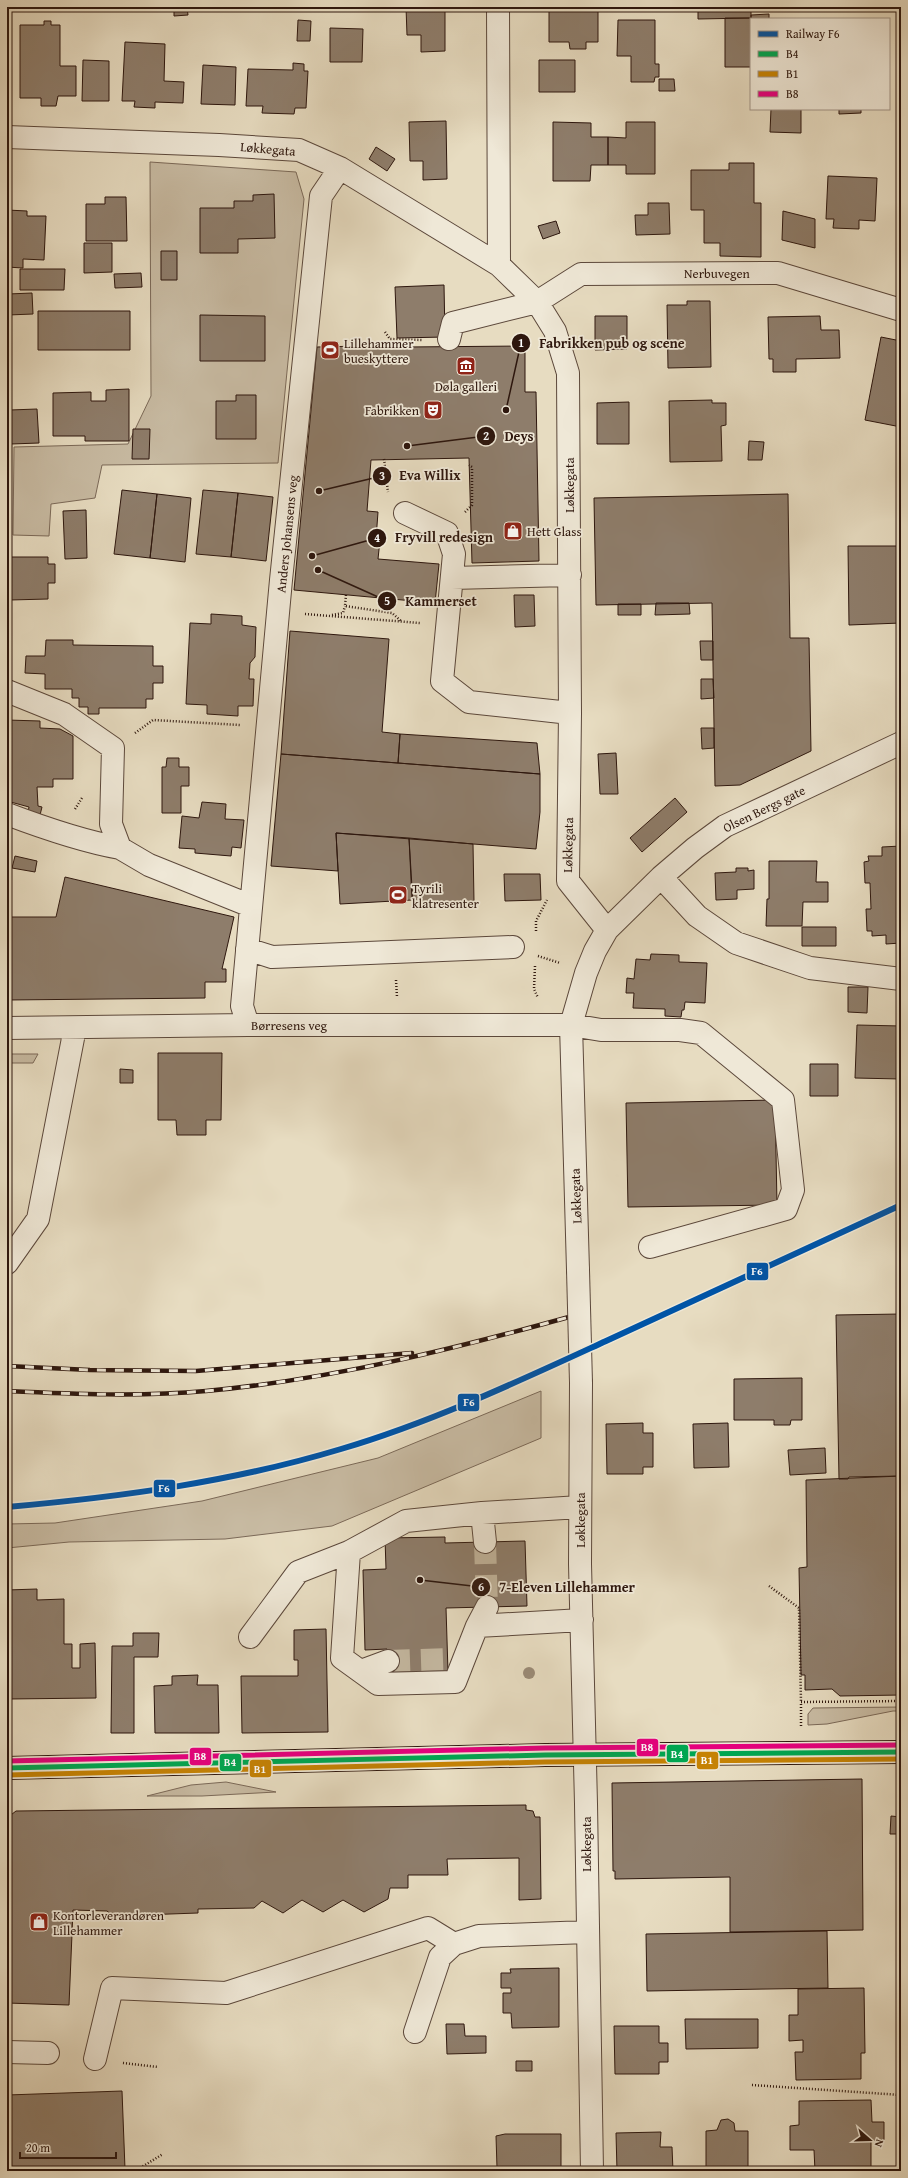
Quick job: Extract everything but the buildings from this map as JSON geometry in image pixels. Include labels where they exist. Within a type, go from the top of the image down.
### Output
[{"type":"main road","points":[[7,1768],[585,1755],[901,1752]]},
{"type":"street","points":[[498,7],[499,265]]},
{"type":"street","name":"Løkkegata","points":[[7,137],[220,145],[298,150],[340,168],[499,265],[537,302],[555,331],[568,373],[570,574],[568,882],[607,930],[595,951],[586,973],[570,1025],[581,1383],[580,1507],[592,2171]]},
{"type":"street","name":"Anders Johansens veg","points":[[248,1025],[242,1006],[247,949],[321,196],[340,168]]},
{"type":"street","name":"Nerbuvegen","points":[[449,340],[453,323],[537,302],[581,274],[778,273],[901,310]]},
{"type":"street","points":[[405,513],[447,534],[454,554],[442,681],[469,702],[570,713]]},
{"type":"street","points":[[452,578],[570,574]]},
{"type":"street","points":[[7,691],[64,714],[113,748],[111,824],[120,848]]},
{"type":"street","name":"Olsen Bergs gate","points":[[607,930],[661,877],[695,848],[725,826],[901,743]]},
{"type":"street","points":[[7,814],[44,828],[95,844],[120,848],[148,865],[251,906]]},
{"type":"street","points":[[661,877],[697,916],[736,943],[810,968],[901,979]]},
{"type":"street","points":[[247,949],[272,957],[513,947]]},
{"type":"street","name":"Børresens veg","points":[[7,1028],[248,1025],[570,1025],[601,1030],[680,1030],[701,1033],[783,1100],[793,1190],[786,1209],[650,1247]]},
{"type":"street","points":[[7,1263],[38,1219],[75,1028]]},
{"type":"street","points":[[250,1637],[298,1572],[349,1552],[406,1521],[482,1513],[580,1507]]},
{"type":"street","points":[[482,1513],[485,1542]]},
{"type":"street","points":[[349,1552],[342,1658],[378,1684],[455,1682],[456,1657],[482,1617],[582,1620]]},
{"type":"street","points":[[361,1671],[388,1661]]},
{"type":"street","points":[[96,2059],[112,1988],[226,1992],[428,1928],[454,1944]]},
{"type":"street","points":[[415,2032],[440,1957],[454,1944],[479,1936],[587,1932]]},
{"type":"street","points":[[7,2052],[48,2052]]},
{"type":"path","points":[[469,465],[472,467],[472,505]]},
{"type":"path","points":[[330,616],[343,613],[346,595]]},
{"type":"path","points":[[344,606],[392,613],[402,622]]},
{"type":"path","points":[[280,612],[448,625]]},
{"type":"path","points":[[113,748],[153,720],[268,726]]},
{"type":"path","points":[[44,828],[74,811],[86,792]]},
{"type":"path","points":[[394,1025],[397,1005],[396,952]]},
{"type":"path","points":[[770,1586],[799,1608],[801,1731]]},
{"type":"path","points":[[801,1702],[901,1701]]},
{"type":"path","points":[[752,2085],[901,2095]]},
{"type":"path","points":[[135,2171],[163,2154]]},
{"type":"shaded area","points":[[150,162],[296,172],[304,199],[278,463],[102,465],[95,498],[51,504],[49,536],[13,535],[14,447],[128,444],[151,396]]},
{"type":"shaded area","points":[[7,1054],[38,1054],[33,1063],[7,1063]]},
{"type":"shaded area","points":[[541,1391],[541,1438],[332,1526],[225,1539],[69,1542],[7,1548],[7,1524],[55,1523],[202,1501],[378,1458]]},
{"type":"shaded area","points":[[901,1707],[901,1711],[893,1711],[827,1724],[808,1725],[808,1714],[813,1708]]},
{"type":"shaded area","points":[[226,1782],[276,1792],[202,1796],[147,1796],[191,1785]]},
{"type":"tunnel","points":[[485,1542],[487,1607]]},
{"type":"tunnel","points":[[388,1661],[447,1659]]},
{"type":"railway","points":[[7,1391],[82,1394],[156,1394],[255,1386],[303,1379],[398,1360],[587,1312]]},
{"type":"railway","points":[[7,1366],[90,1370],[196,1371],[412,1353]]},
{"type":"rail line","name":"F6","points":[[7,1507],[176,1487],[259,1471],[300,1461],[375,1438],[442,1414],[508,1386],[901,1205]]},
{"type":"transit line","name":"B8","points":[[7,1761],[545,1748],[901,1745]]},
{"type":"transit line","name":"B4","points":[[7,1768],[545,1755],[901,1752]]},
{"type":"transit line","name":"B1","points":[[7,1775],[545,1762],[901,1759]]},
{"type":"place","name":"Lillehammer bueskyttere","points":[[330,350]]},
{"type":"place","name":"Døla galleri","points":[[466,366]]},
{"type":"place","name":"Fabrikken","points":[[433,410]]},
{"type":"place","name":"Fabrikken pub og scene","points":[[506,410]]},
{"type":"place","name":"Deys","points":[[407,446]]},
{"type":"place","name":"Eva Willix","points":[[319,491]]},
{"type":"place","name":"Hett Glass","points":[[513,531]]},
{"type":"place","name":"Fryvill redesign","points":[[312,556]]},
{"type":"place","name":"Kammerset","points":[[318,570]]},
{"type":"place","name":"Tyrili klatresenter","points":[[398,895]]},
{"type":"place","name":"7-Eleven Lillehammer","points":[[420,1580]]},
{"type":"place","name":"Kontorleverandøren Lillehammer","points":[[39,1922]]}]
